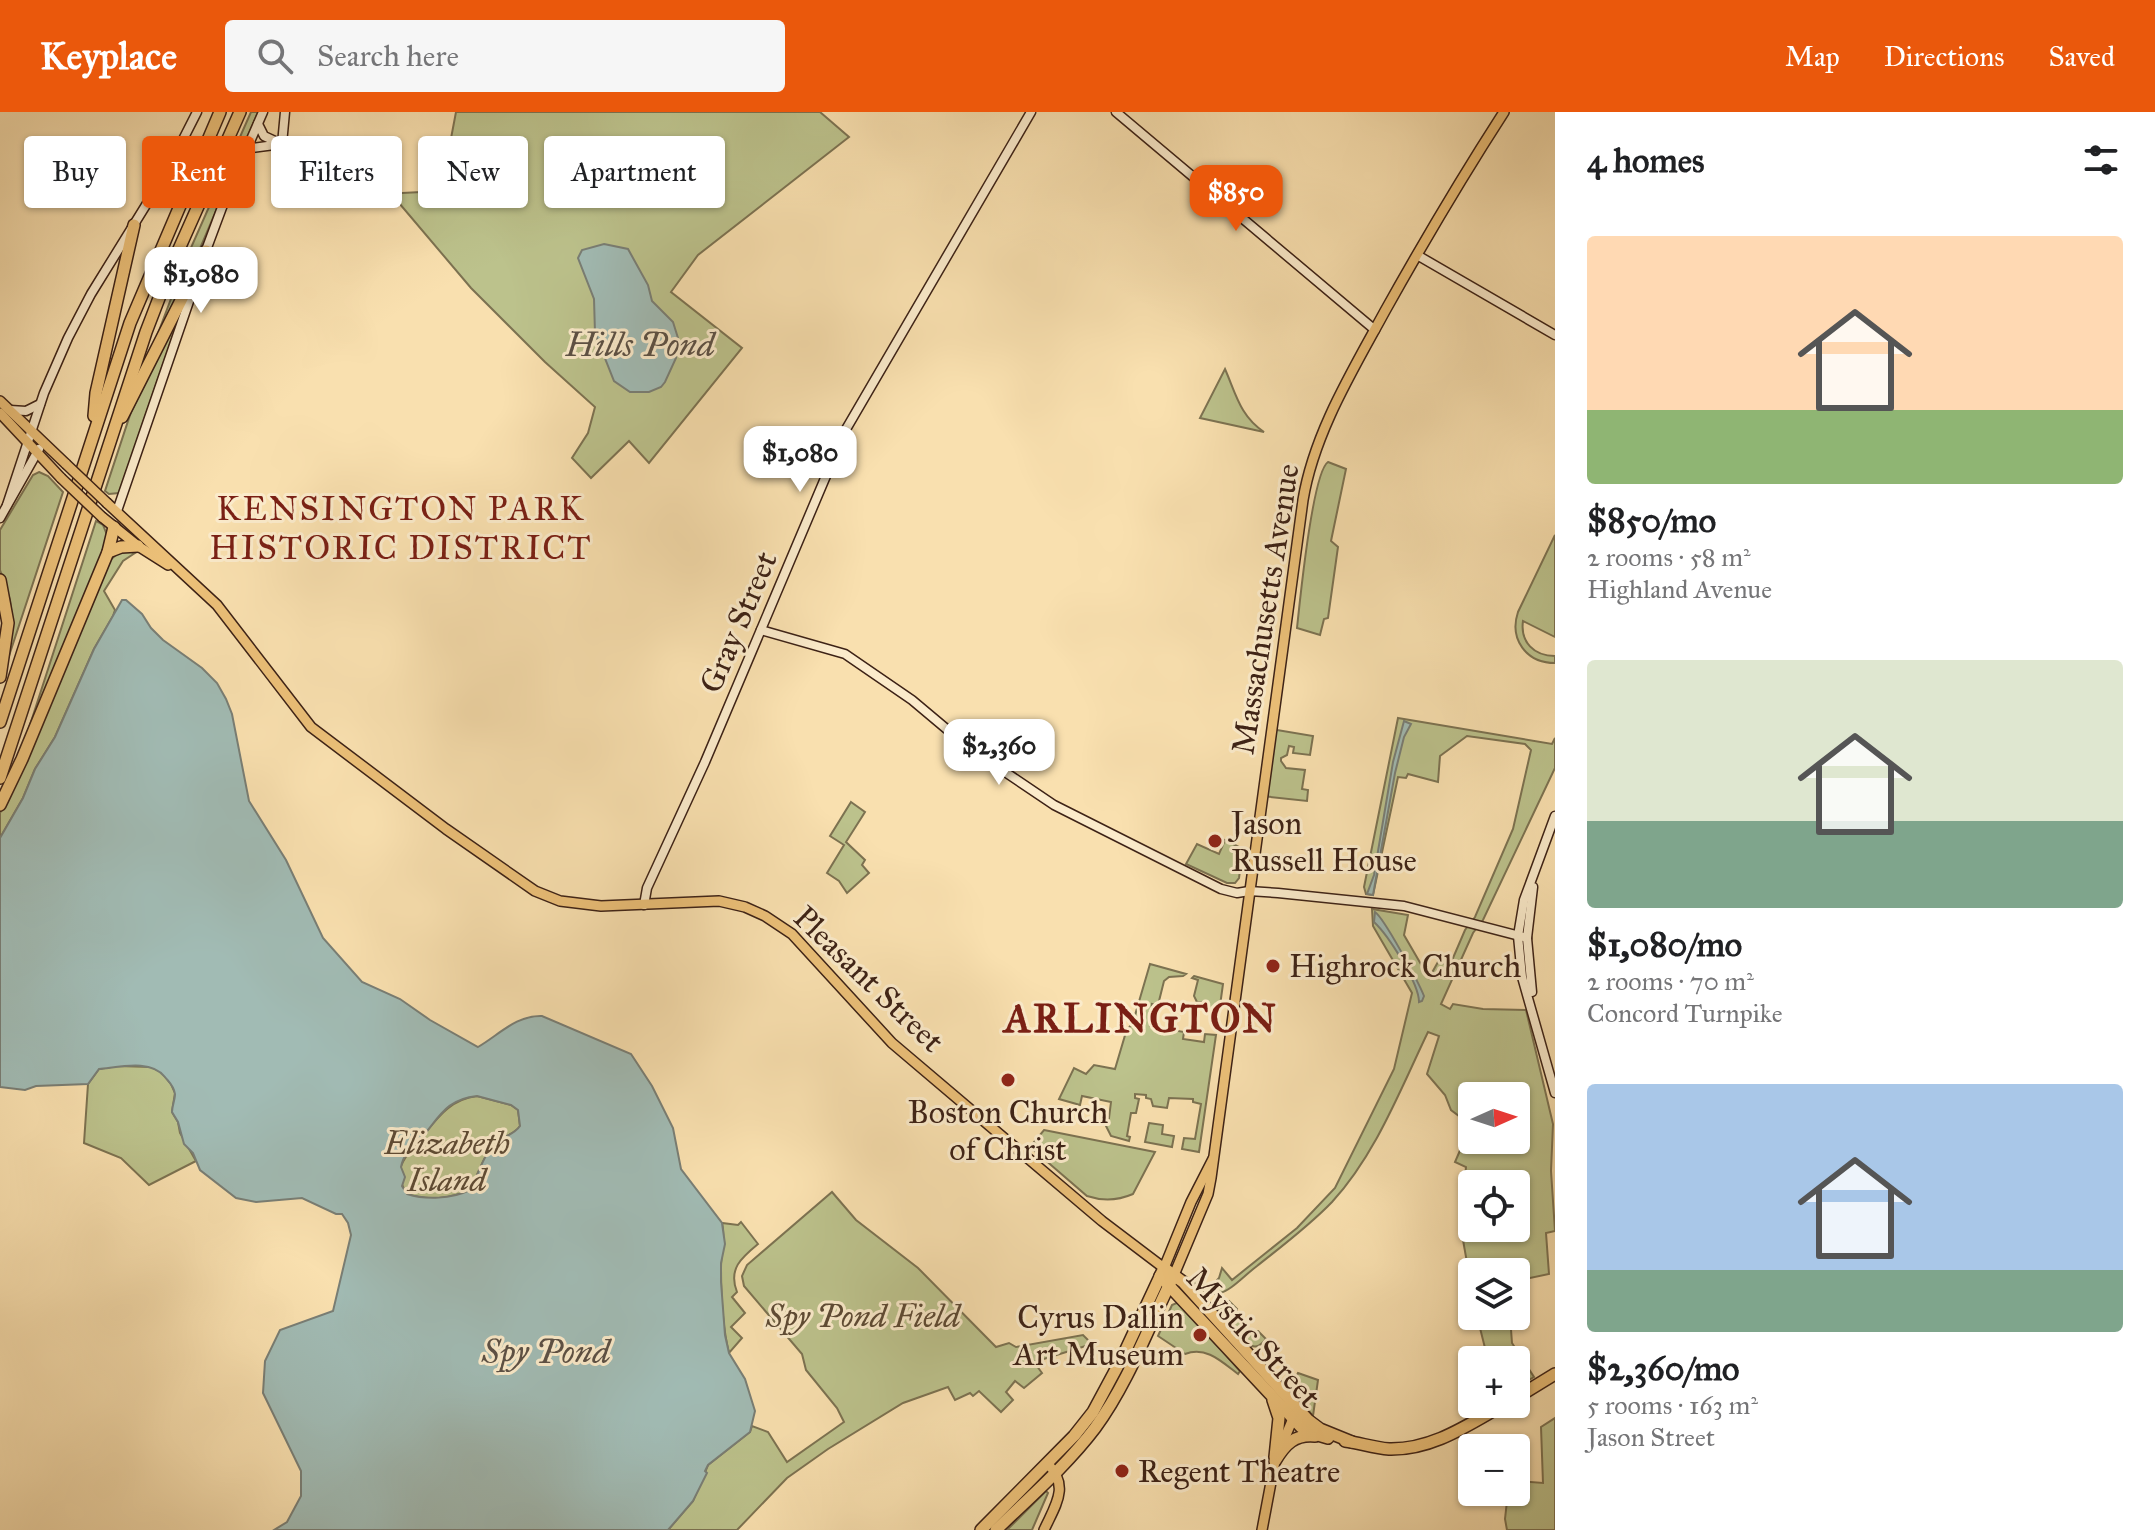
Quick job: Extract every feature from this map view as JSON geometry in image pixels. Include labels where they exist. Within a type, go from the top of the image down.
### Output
[{"type":"highway","points":[[0,722],[138,300],[220,112]]},
{"type":"highway","points":[[0,778],[162,288],[240,112]]},
{"type":"highway","points":[[92,436],[96,393],[134,225]]},
{"type":"highway","points":[[112,435],[134,398],[206,251]]},
{"type":"highway","points":[[0,805],[108,552],[114,527]]},
{"type":"highway","points":[[108,552],[138,546]]},
{"type":"highway","points":[[0,580],[8,623],[0,677]]},
{"type":"highway","name":"Mystic Street","points":[[1165,1273],[1296,1414],[1307,1431],[1327,1438],[1390,1449],[1421,1446],[1444,1438],[1480,1418]]},
{"type":"highway","name":"Massachusetts Avenue","points":[[981,1530],[1051,1467],[1084,1442],[1104,1414],[1137,1354],[1165,1273]]},
{"type":"highway","name":"Mystic Street","points":[[1251,1365],[1273,1399],[1316,1426],[1352,1442]]},
{"type":"highway","points":[[1530,1390],[1555,1374]]},
{"type":"highway","points":[[1273,1399],[1279,1418],[1275,1461]]},
{"type":"highway","points":[[1275,1461],[1295,1438],[1306,1435],[1327,1438]]},
{"type":"highway","name":"Massachusetts Avenue","points":[[996,1530],[1051,1467]]},
{"type":"main road","name":"Massachusetts Avenue","points":[[1165,1273],[1208,1194],[1305,490],[1326,428],[1375,330],[1504,112]]},
{"type":"main road","name":"Pleasant Street","points":[[0,401],[28,445],[102,517],[138,546],[178,570]]},
{"type":"main road","name":"Pleasant Street","points":[[5,411],[36,435],[217,605],[311,727],[446,829],[547,897],[560,901],[588,905],[719,901],[745,907],[779,924],[792,934],[892,1043],[1165,1273]]},
{"type":"main road","points":[[114,527],[117,511]]},
{"type":"main road","points":[[1262,1530],[1275,1461],[1296,1414]]},
{"type":"main road","points":[[1046,1527],[1061,1487],[1051,1467]]},
{"type":"street","points":[[0,518],[37,455],[36,435],[41,403],[73,327],[173,161],[197,112]]},
{"type":"street","points":[[252,136],[263,112]]},
{"type":"street","points":[[283,136],[285,112]]},
{"type":"street","name":"Gray Street","points":[[644,905],[647,888],[690,797],[845,431],[1031,112]]},
{"type":"street","points":[[1116,112],[1375,330]]},
{"type":"street","points":[[258,124],[265,138],[271,140]]},
{"type":"street","points":[[117,511],[223,208]]},
{"type":"street","points":[[1417,255],[1555,335]]},
{"type":"street","points":[[5,411],[29,411],[41,403]]},
{"type":"street","points":[[7,505],[28,445],[36,435]]},
{"type":"street","points":[[761,630],[845,654],[912,700],[968,747],[1054,805],[1221,889],[1237,893],[1249,891],[1404,906],[1522,937]]},
{"type":"street","points":[[1555,816],[1537,870],[1522,937],[1534,1013],[1555,1093]]},
{"type":"green space","points":[[251,112],[258,112],[248,136],[240,136]]},
{"type":"green space","points":[[456,112],[820,112],[849,137],[698,255],[671,292],[742,348],[649,463],[629,441],[591,478],[572,458],[588,433],[595,407],[471,288],[402,207],[402,193],[418,192],[418,208],[528,208],[528,136],[451,136]]},
{"type":"green space","points":[[209,208],[217,208],[154,344]]},
{"type":"green space","points":[[185,300],[119,493],[109,494],[105,491],[131,412]]},
{"type":"green space","points":[[1225,369],[1244,412],[1264,432],[1200,418]]},
{"type":"green space","points":[[1328,462],[1346,469],[1331,541],[1338,547],[1328,618],[1324,619],[1320,635],[1297,628],[1312,512],[1322,471]]},
{"type":"green space","points":[[39,472],[48,476],[63,492],[8,659],[12,618],[10,600],[0,570],[0,530],[33,475]]},
{"type":"green space","points":[[96,521],[103,525],[109,540],[28,731]]},
{"type":"green space","points":[[1555,535],[1555,637],[1523,621],[1523,629],[1530,646],[1541,653],[1555,656],[1555,663],[1536,659],[1522,648],[1516,622]]},
{"type":"green space","points":[[122,550],[135,553],[123,561],[104,591],[115,610],[113,616],[94,649],[55,737],[0,838],[0,813],[109,561]]},
{"type":"green space","points":[[1398,718],[1552,744],[1555,738],[1555,768],[1441,1004],[1450,1009],[1453,1004],[1483,1009],[1526,1010],[1553,1124],[1551,1171],[1555,1231],[1546,1233],[1549,1274],[1530,1278],[1530,1258],[1466,1258],[1463,1242],[1530,1242],[1530,1170],[1466,1170],[1466,1167],[1455,1162],[1458,1154],[1530,1154],[1530,1082],[1458,1082],[1458,1115],[1451,1110],[1445,1095],[1427,1074],[1439,1036],[1428,1032],[1397,1099],[1348,1183],[1305,1228],[1225,1291],[1210,1293],[1192,1281],[1196,1277],[1203,1278],[1204,1287],[1209,1289],[1219,1278],[1222,1268],[1232,1280],[1297,1228],[1335,1188],[1394,1069],[1412,993],[1373,926],[1372,909],[1408,915],[1404,935],[1429,978],[1438,962],[1450,965],[1465,930],[1475,917],[1513,829],[1531,750],[1525,744],[1467,736],[1440,756],[1438,782],[1408,774],[1406,778],[1398,777],[1373,895],[1366,894],[1364,887]]},
{"type":"green space","points":[[1271,729],[1313,736],[1310,755],[1293,753],[1294,747],[1289,746],[1287,755],[1281,758],[1286,768],[1305,770],[1302,789],[1308,790],[1307,801],[1262,796]]},
{"type":"green space","points":[[851,802],[865,812],[846,842],[865,860],[862,865],[869,873],[847,893],[839,881],[827,873],[844,845],[830,836]]},
{"type":"green space","points":[[1225,840],[1243,849],[1239,878],[1235,883],[1227,883],[1186,864],[1197,844],[1219,854]]},
{"type":"green space","points":[[1150,964],[1186,974],[1164,981],[1158,1005],[1152,1004],[1150,1026],[1184,1032],[1183,1039],[1204,1042],[1205,1034],[1216,1035],[1199,1152],[1182,1149],[1184,1138],[1195,1139],[1201,1104],[1193,1102],[1193,1099],[1169,1098],[1167,1108],[1153,1106],[1146,1095],[1135,1094],[1135,1098],[1139,1099],[1136,1113],[1131,1113],[1129,1141],[1111,1136],[1104,1122],[1104,1117],[1109,1118],[1111,1102],[1082,1096],[1080,1105],[1059,1099],[1074,1068],[1086,1074],[1094,1065],[1115,1069]]},
{"type":"green space","points":[[1192,978],[1223,984],[1219,1013],[1208,1011],[1209,1003],[1197,1002],[1194,996],[1198,980]]},
{"type":"green space","points":[[151,1067],[161,1072],[171,1084],[175,1093],[172,1112],[196,1161],[149,1185],[121,1158],[84,1143],[88,1084],[99,1069]]},
{"type":"green space","name":"Elizabeth Island","points":[[477,1096],[511,1105],[518,1110],[520,1126],[491,1149],[470,1189],[439,1198],[407,1194],[400,1175],[408,1153],[448,1108],[461,1100]]},
{"type":"green space","points":[[1149,1123],[1163,1125],[1162,1134],[1174,1136],[1172,1147],[1145,1142]]},
{"type":"green space","points":[[1044,1130],[1155,1152],[1133,1194],[1122,1198],[1093,1198],[1030,1147]]},
{"type":"green space","name":"Spy Pond Field","points":[[832,1192],[856,1220],[918,1268],[996,1347],[1009,1343],[1016,1347],[1083,1335],[1092,1344],[1034,1362],[1042,1373],[1024,1388],[1015,1381],[1006,1392],[1013,1400],[1001,1412],[979,1391],[973,1396],[970,1393],[955,1400],[948,1387],[903,1403],[787,1478],[737,1530],[668,1530],[693,1501],[708,1465],[750,1432],[752,1426],[768,1432],[787,1462],[844,1422],[837,1408],[806,1370],[802,1354],[744,1286],[742,1276],[747,1265]]},
{"type":"green space","points":[[741,1222],[758,1244],[735,1270],[737,1292],[732,1297],[745,1313],[731,1327],[742,1338],[729,1353],[722,1300],[722,1223],[738,1225]]},
{"type":"green space","points":[[1229,1301],[1237,1309],[1235,1314],[1250,1331],[1258,1331],[1266,1339],[1261,1345],[1249,1345],[1217,1309]]},
{"type":"green space","points":[[1179,1302],[1240,1371],[1238,1374],[1207,1353],[1185,1354],[1158,1336],[1172,1305]]},
{"type":"green space","points":[[1480,1330],[1511,1330],[1514,1346],[1484,1346]]},
{"type":"green space","points":[[1298,1373],[1318,1380],[1313,1416],[1290,1389]]},
{"type":"green space","points":[[1555,1418],[1555,1530],[1507,1530],[1506,1506],[1530,1506],[1530,1482],[1543,1483],[1541,1427]]},
{"type":"green space","points":[[1046,1491],[1048,1493],[1032,1530],[1007,1530]]},
{"type":"water","name":"Hills Pond","points":[[604,244],[628,249],[648,285],[652,301],[673,322],[678,338],[676,358],[665,382],[649,392],[630,392],[614,381],[595,333],[594,299],[578,258],[582,250]]},
{"type":"water","name":"Spy Pond","points":[[122,600],[126,600],[163,640],[217,683],[232,714],[249,801],[286,860],[323,938],[362,982],[400,999],[478,1047],[516,1022],[542,1016],[631,1054],[652,1086],[673,1128],[681,1169],[722,1223],[725,1244],[721,1282],[725,1335],[729,1353],[745,1379],[755,1411],[750,1432],[708,1465],[693,1501],[668,1530],[274,1530],[287,1522],[301,1496],[301,1471],[263,1393],[265,1361],[280,1330],[333,1311],[351,1235],[348,1223],[342,1214],[302,1198],[256,1202],[236,1198],[200,1170],[193,1153],[184,1144],[172,1112],[174,1089],[159,1071],[152,1068],[99,1069],[88,1084],[36,1086],[25,1090],[0,1087],[0,838],[55,737],[94,649]],"holes":[[[477,1096],[511,1105],[518,1110],[520,1126],[491,1149],[470,1190],[438,1198],[407,1194],[402,1186],[404,1157],[445,1110],[458,1101]]]},
{"type":"water","points":[[1404,721],[1411,724],[1404,737],[1395,773],[1373,895],[1367,894],[1374,875],[1393,762]]},
{"type":"water","points":[[1375,912],[1408,964],[1424,996],[1422,1001],[1419,1002],[1414,983],[1402,960],[1374,922]]},
{"type":"place","name":"Jason Russell House","points":[[1215,841]]},
{"type":"place","name":"Highrock Church","points":[[1273,966]]},
{"type":"place","name":"Boston Church of Christ","points":[[1008,1080]]},
{"type":"place","name":"Cyrus Dallin Art Museum","points":[[1200,1335]]},
{"type":"place","name":"Regent Theatre","points":[[1122,1471]]},
{"type":"district","name":"KENSINGTON PARK HISTORIC DISTRICT","points":[[401,528]]},
{"type":"district","name":"ARLINGTON","points":[[1141,1018]]}]
